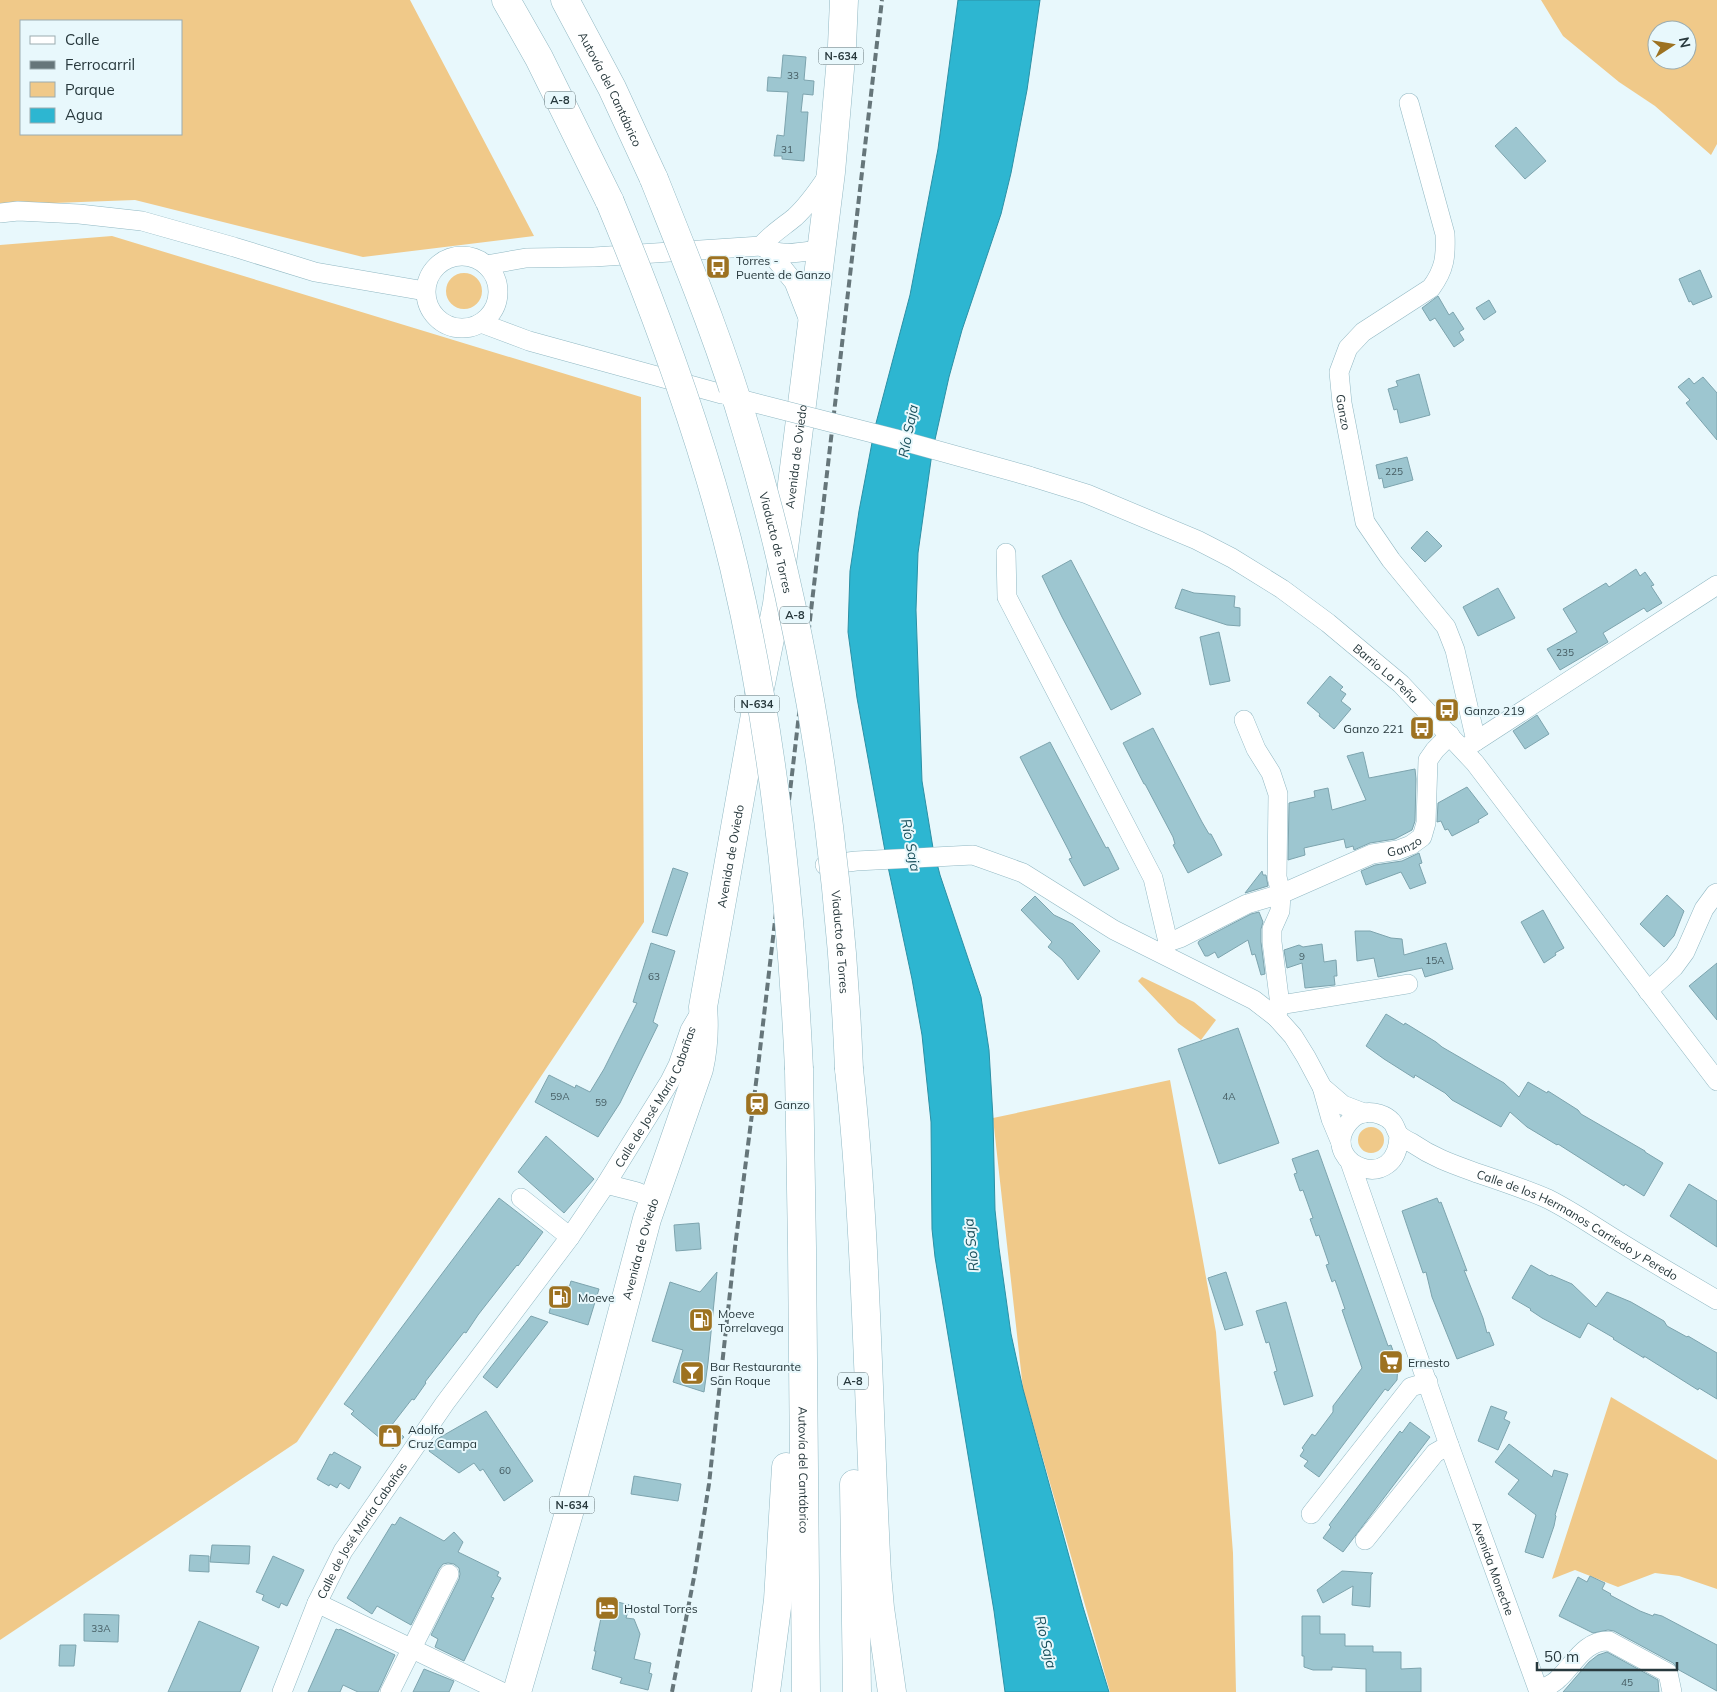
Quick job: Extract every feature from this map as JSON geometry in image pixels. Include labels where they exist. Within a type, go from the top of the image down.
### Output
[{"type":"highway","name":"A-8","points":[[506,0],[551,82],[610,202],[649,301],[685,401],[722,522],[749,634],[768,743],[782,842],[794,974],[799,1075]]},
{"type":"highway","name":"Autovía del Cantábrico","points":[[565,0],[612,88],[654,179]]},
{"type":"highway","name":"Avenida de Oviedo","points":[[516,1692],[572,1506],[621,1315],[654,1199],[699,1069],[705,1033],[703,1007],[758,698],[777,604],[831,172],[844,0]]},
{"type":"highway","name":"Viaducto de Torres","points":[[654,179],[692,276],[746,428],[777,538],[794,610],[814,719],[832,844],[844,966],[849,1069]]},
{"type":"highway","name":"A-8","points":[[849,1069],[856,1692]]},
{"type":"highway","points":[[849,1069],[857,1140],[861,1209],[877,1574],[892,1692]]},
{"type":"highway","name":"Autovía del Cantábrico","points":[[799,1075],[806,1692]]},
{"type":"highway","points":[[766,1692],[778,1600],[785,1500],[791,1271],[799,1075]]},
{"type":"street","name":"Ganzo","points":[[1408,103],[1445,234],[1446,253],[1443,266],[1431,288],[1363,332],[1348,348],[1339,372],[1342,403],[1365,522],[1391,560],[1446,628],[1455,650],[1470,745]]},
{"type":"street","points":[[766,245],[810,202],[831,172]]},
{"type":"street","points":[[0,213],[18,211],[142,221],[315,272],[425,291]]},
{"type":"street","points":[[486,265],[526,258],[594,257],[766,245],[795,241],[822,249]]},
{"type":"street","points":[[766,245],[794,282],[812,328]]},
{"type":"street","points":[[465,255],[476,258],[486,265],[495,279],[498,295],[495,306],[489,315],[481,323],[471,327],[449,326],[439,320],[427,302],[425,291],[428,279],[434,269],[442,261],[453,256],[465,255]]},
{"type":"street","name":"Barrio La Peña","points":[[481,323],[529,341],[896,439],[1087,494],[1197,540],[1244,565],[1282,589],[1328,624],[1402,684],[1450,735],[1470,745],[1648,991],[1717,1081]]},
{"type":"street","points":[[1006,553],[1007,597],[1153,878],[1165,948]]},
{"type":"street","points":[[1470,745],[1717,585]]},
{"type":"street","points":[[1244,720],[1256,749],[1271,773],[1278,794],[1280,910],[1272,929],[1278,1011],[1322,1087],[1344,1154],[1350,1162],[1359,1168],[1372,1170],[1388,1163]]},
{"type":"street","name":"Ganzo","points":[[1165,948],[1180,938],[1247,904],[1280,894],[1372,854],[1398,850],[1411,845],[1422,837],[1428,810],[1428,760],[1434,750],[1450,735]]},
{"type":"street","points":[[825,865],[856,860],[973,855],[1023,874],[1114,930],[1165,948],[1254,1000],[1278,1011],[1408,984]]},
{"type":"street","points":[[1648,991],[1674,967],[1685,952],[1704,909],[1716,892]]},
{"type":"street","name":"Calle de José María Cabañas","points":[[282,1692],[318,1603],[339,1558],[354,1533],[445,1403],[570,1237],[606,1184],[670,1081],[678,1065],[690,1030],[703,1007]]},
{"type":"street","points":[[1322,1087],[1343,1104],[1364,1113],[1379,1113],[1392,1121],[1399,1135],[1398,1147],[1388,1163],[1370,1184],[1365,1206]]},
{"type":"street","points":[[1341,1143],[1342,1132],[1350,1120],[1364,1113]]},
{"type":"street","name":"Calle de los Hermanos Carriedo y Peredo","points":[[1399,1135],[1436,1158],[1549,1200],[1717,1300]]},
{"type":"street","name":"Calle de los Hermanos Carriedo y Peredo","points":[[1388,1163],[1436,1158]]},
{"type":"street","name":"Avenida Moneche","points":[[1350,1162],[1449,1445],[1539,1691]]},
{"type":"street","name":"Calle de José María Cabañas","points":[[606,1184],[637,1192],[654,1199]]},
{"type":"street","points":[[522,1198],[570,1237]]},
{"type":"street","points":[[1311,1514],[1411,1387],[1428,1382]]},
{"type":"street","points":[[1364,1540],[1435,1453],[1449,1445]]},
{"type":"street","points":[[390,1692],[449,1574]]},
{"type":"street","points":[[318,1603],[502,1692]]},
{"type":"street","points":[[1539,1691],[1558,1680],[1588,1647],[1602,1641],[1609,1641],[1668,1673],[1672,1692]]},
{"type":"green space","points":[[0,0],[410,0],[534,236],[363,257],[135,200],[0,205]]},
{"type":"green space","points":[[1541,0],[1717,0],[1717,144],[1711,155],[1655,106],[1619,82],[1563,36]]},
{"type":"green space","points":[[112,236],[641,397],[644,922],[297,1442],[0,1640],[0,245]]},
{"type":"green space","points":[[464,273],[471,274],[477,278],[481,284],[481,298],[477,304],[471,308],[464,309],[457,308],[451,304],[447,298],[446,291],[447,284],[451,278],[457,274]]},
{"type":"green space","points":[[1142,977],[1194,1002],[1216,1020],[1201,1040],[1178,1023],[1138,981]]},
{"type":"green space","points":[[1170,1080],[1216,1332],[1233,1553],[1236,1692],[1110,1692],[1023,1389],[993,1118]]},
{"type":"green space","points":[[1371,1127],[1380,1131],[1384,1140],[1380,1149],[1371,1153],[1362,1149],[1358,1140],[1362,1131]]},
{"type":"green space","points":[[1611,1397],[1717,1460],[1717,1589],[1679,1576],[1655,1573],[1618,1587],[1575,1570],[1552,1579]]},
{"type":"water","name":"Río Saja","points":[[958,0],[1040,0],[1027,90],[1011,173],[1001,214],[962,330],[932,453],[918,553],[916,610],[922,781],[933,848],[940,875],[981,997],[989,1050],[995,1210],[1011,1334],[1023,1389],[1083,1607],[1109,1692],[1005,1692],[994,1611],[935,1257],[932,1229],[931,1122],[922,1035],[887,862],[857,698],[848,632],[850,571],[859,511],[875,427],[910,295],[938,149]]},
{"type":"building","points":[[783,55],[806,57],[804,80],[814,81],[813,95],[803,94],[801,112],[808,112],[804,161],[782,159],[782,156],[774,156],[777,135],[784,136],[788,92],[767,91],[768,77],[781,78]]},
{"type":"building","points":[[1516,127],[1546,161],[1525,179],[1495,146]]},
{"type":"building","points":[[1700,270],[1712,297],[1693,305],[1691,301],[1689,302],[1679,279]]},
{"type":"building","points":[[1438,296],[1449,315],[1453,312],[1464,329],[1459,332],[1464,340],[1454,347],[1435,318],[1430,321],[1422,308]]},
{"type":"building","points":[[1489,300],[1496,312],[1484,320],[1476,308]]},
{"type":"building","points":[[1419,374],[1430,415],[1400,423],[1397,409],[1394,410],[1388,389],[1398,386],[1396,381]]},
{"type":"building","points":[[1703,377],[1717,393],[1717,440],[1686,403],[1690,400],[1678,387],[1689,378],[1694,384]]},
{"type":"building","points":[[1407,457],[1413,480],[1384,488],[1382,478],[1379,479],[1376,465]]},
{"type":"building","points":[[1427,531],[1442,546],[1425,562],[1411,548]]},
{"type":"building","points":[[1071,560],[1141,694],[1111,710],[1042,576]]},
{"type":"building","points":[[1636,569],[1640,576],[1645,572],[1654,585],[1651,586],[1662,603],[1647,612],[1644,608],[1603,633],[1608,642],[1560,670],[1547,649],[1577,632],[1563,609],[1606,583],[1609,587]]},
{"type":"building","points":[[1498,588],[1515,618],[1478,636],[1463,607]]},
{"type":"building","points":[[1182,589],[1194,593],[1235,596],[1234,607],[1240,608],[1240,626],[1227,625],[1175,608]]},
{"type":"building","points":[[1219,632],[1230,681],[1210,685],[1200,637]]},
{"type":"building","points":[[1330,676],[1343,687],[1340,690],[1346,694],[1341,701],[1351,709],[1334,729],[1307,703]]},
{"type":"building","points":[[1537,715],[1549,734],[1525,749],[1513,731]]},
{"type":"building","points":[[1153,728],[1202,822],[1222,855],[1188,873],[1173,845],[1175,844],[1173,837],[1123,743]]},
{"type":"building","points":[[1050,742],[1119,869],[1084,886],[1069,859],[1072,858],[1069,851],[1020,757]]},
{"type":"building","points":[[1363,752],[1369,778],[1415,769],[1415,821],[1412,830],[1395,839],[1370,843],[1354,850],[1353,846],[1346,848],[1344,839],[1304,848],[1305,855],[1288,860],[1289,803],[1315,797],[1314,791],[1328,788],[1332,810],[1366,800],[1347,756]]},
{"type":"building","points":[[1467,787],[1488,814],[1478,820],[1479,822],[1452,836],[1448,829],[1445,830],[1441,821],[1437,822],[1438,803]]},
{"type":"building","points":[[1419,853],[1422,863],[1419,864],[1426,883],[1410,889],[1401,872],[1366,885],[1361,871],[1375,865],[1402,861]]},
{"type":"building","points":[[673,868],[688,873],[667,936],[652,932]]},
{"type":"building","points":[[1262,871],[1263,875],[1266,875],[1268,886],[1245,893]]},
{"type":"building","points":[[1667,895],[1684,911],[1674,936],[1664,947],[1640,924]]},
{"type":"building","points":[[1035,896],[1054,915],[1073,924],[1100,951],[1078,980],[1062,959],[1048,947],[1052,942],[1021,910]]},
{"type":"building","points":[[1543,910],[1564,948],[1544,963],[1521,922]]},
{"type":"building","points":[[1259,912],[1263,922],[1261,942],[1265,974],[1261,975],[1255,954],[1252,955],[1248,940],[1218,958],[1215,952],[1205,956],[1198,943],[1199,941],[1251,914]]},
{"type":"building","points":[[1355,931],[1370,931],[1391,938],[1402,939],[1404,955],[1446,943],[1453,969],[1425,977],[1422,968],[1378,977],[1374,958],[1357,961]]},
{"type":"building","points":[[651,943],[675,951],[653,1022],[658,1025],[620,1103],[598,1137],[535,1102],[549,1075],[575,1088],[576,1085],[590,1092],[604,1069],[637,1003],[633,1002]]},
{"type":"building","points":[[1322,944],[1324,962],[1336,960],[1337,976],[1334,976],[1335,985],[1305,988],[1302,963],[1287,968],[1284,950],[1299,945],[1303,947]]},
{"type":"building","points":[[1717,963],[1717,1020],[1689,986]]},
{"type":"building","points":[[1386,1014],[1404,1025],[1405,1023],[1504,1083],[1519,1097],[1528,1082],[1547,1093],[1548,1091],[1578,1110],[1581,1114],[1663,1163],[1644,1196],[1625,1184],[1624,1186],[1558,1144],[1527,1127],[1510,1112],[1501,1127],[1452,1100],[1445,1093],[1415,1075],[1414,1078],[1384,1059],[1366,1046]]},
{"type":"building","points":[[1238,1028],[1279,1143],[1219,1164],[1178,1049]]},
{"type":"building","points":[[546,1136],[594,1179],[564,1213],[518,1172]]},
{"type":"building","points":[[1318,1150],[1388,1346],[1391,1345],[1398,1365],[1397,1380],[1388,1391],[1385,1389],[1319,1477],[1304,1466],[1308,1461],[1300,1456],[1304,1450],[1302,1448],[1312,1434],[1315,1436],[1333,1412],[1333,1406],[1362,1368],[1342,1310],[1345,1309],[1335,1280],[1332,1282],[1326,1265],[1329,1264],[1319,1235],[1316,1236],[1310,1219],[1313,1218],[1303,1190],[1300,1191],[1294,1174],[1297,1173],[1292,1159]]},
{"type":"building","points":[[1689,1184],[1717,1201],[1717,1247],[1670,1216]]},
{"type":"building","points":[[499,1198],[543,1232],[466,1333],[464,1332],[425,1382],[414,1400],[412,1399],[391,1426],[404,1437],[393,1449],[351,1414],[354,1411],[344,1404]]},
{"type":"building","points":[[1437,1198],[1439,1203],[1441,1202],[1467,1271],[1464,1270],[1487,1333],[1489,1332],[1494,1345],[1457,1359],[1432,1297],[1426,1272],[1423,1273],[1402,1211]]},
{"type":"building","points":[[699,1223],[701,1249],[676,1251],[674,1225]]},
{"type":"building","points":[[1531,1265],[1550,1276],[1572,1284],[1596,1307],[1607,1292],[1631,1302],[1664,1321],[1667,1326],[1717,1353],[1717,1399],[1699,1388],[1698,1390],[1588,1323],[1580,1338],[1542,1318],[1512,1298]]},
{"type":"building","points":[[717,1272],[704,1392],[673,1382],[683,1350],[652,1341],[670,1282],[700,1292]]},
{"type":"building","points":[[1226,1272],[1243,1325],[1225,1330],[1208,1278]]},
{"type":"building","points":[[571,1281],[599,1289],[588,1325],[549,1313],[556,1287],[568,1291]]},
{"type":"building","points":[[1286,1302],[1313,1396],[1284,1405],[1274,1372],[1277,1371],[1269,1342],[1266,1343],[1256,1311]]},
{"type":"building","points":[[531,1316],[548,1322],[497,1388],[483,1377]]},
{"type":"building","points":[[1491,1406],[1507,1412],[1504,1419],[1510,1422],[1498,1450],[1478,1441]]},
{"type":"building","points":[[486,1411],[533,1481],[504,1501],[483,1469],[480,1471],[474,1463],[459,1473],[429,1451],[437,1439]]},
{"type":"building","points":[[1410,1422],[1430,1437],[1343,1552],[1323,1538],[1331,1527],[1329,1525],[1400,1431],[1402,1433]]},
{"type":"building","points":[[1509,1444],[1552,1477],[1554,1470],[1568,1474],[1543,1558],[1525,1552],[1536,1515],[1508,1494],[1519,1480],[1495,1462]]},
{"type":"building","points":[[334,1452],[361,1467],[349,1489],[340,1483],[337,1488],[330,1484],[329,1486],[317,1479],[330,1454],[332,1455]]},
{"type":"building","points":[[634,1476],[681,1484],[678,1501],[631,1494]]},
{"type":"building","points":[[400,1517],[444,1541],[454,1532],[463,1542],[458,1552],[499,1572],[497,1576],[501,1578],[491,1597],[494,1598],[464,1661],[435,1647],[438,1639],[431,1635],[459,1579],[459,1568],[454,1564],[443,1564],[439,1569],[411,1625],[377,1606],[372,1614],[347,1598],[392,1524],[395,1525]]},
{"type":"building","points":[[212,1545],[250,1546],[249,1564],[210,1562]]},
{"type":"building","points":[[190,1555],[209,1556],[209,1572],[189,1571]]},
{"type":"building","points":[[273,1556],[304,1570],[287,1606],[281,1603],[279,1608],[262,1600],[264,1595],[256,1592]]},
{"type":"building","points":[[1342,1571],[1373,1573],[1371,1575],[1370,1607],[1352,1605],[1353,1586],[1323,1603],[1317,1590]]},
{"type":"building","points":[[1590,1576],[1605,1583],[1602,1589],[1610,1595],[1640,1611],[1653,1616],[1654,1614],[1662,1616],[1717,1645],[1717,1691],[1679,1670],[1673,1663],[1614,1631],[1608,1630],[1593,1633],[1559,1616],[1578,1577],[1587,1582]]},
{"type":"building","points":[[605,1599],[630,1605],[626,1618],[634,1619],[640,1634],[634,1659],[651,1663],[649,1673],[652,1674],[648,1690],[620,1683],[622,1678],[592,1669]]},
{"type":"building","points":[[84,1614],[119,1615],[118,1642],[84,1641]]},
{"type":"building","points":[[1302,1616],[1320,1616],[1320,1634],[1345,1634],[1345,1646],[1373,1646],[1373,1652],[1401,1652],[1401,1669],[1421,1668],[1421,1692],[1366,1692],[1366,1669],[1332,1667],[1332,1670],[1313,1670],[1304,1667],[1304,1656],[1302,1656]]},
{"type":"building","points":[[199,1621],[259,1647],[240,1692],[168,1692]]},
{"type":"building","points":[[336,1629],[340,1629],[395,1655],[378,1692],[358,1692],[343,1685],[340,1692],[308,1692]]},
{"type":"building","points":[[60,1645],[76,1645],[74,1666],[59,1666]]},
{"type":"building","points":[[1607,1652],[1658,1680],[1659,1692],[1563,1692],[1589,1662],[1598,1655]]},
{"type":"building","points":[[424,1669],[454,1681],[449,1692],[413,1692]]},
{"type":"railway","points":[[672,1692],[695,1572],[709,1484],[735,1247],[758,1067],[882,0]]},
{"type":"place","name":"Torres - Puente de Ganzo","points":[[718,267]]},
{"type":"place","name":"Ganzo 219","points":[[1447,710]]},
{"type":"place","name":"Ganzo 221","points":[[1422,728]]},
{"type":"place","name":"Ganzo","points":[[757,1104]]},
{"type":"place","name":"Moeve","points":[[560,1297]]},
{"type":"place","name":"Moeve Torrelavega","points":[[701,1320]]},
{"type":"place","name":"Ernesto","points":[[1391,1362]]},
{"type":"place","name":"Bar Restaurante San Roque","points":[[692,1373]]},
{"type":"place","name":"Adolfo Cruz Campa","points":[[390,1436]]},
{"type":"place","name":"Hostal Torres","points":[[607,1608]]}]
